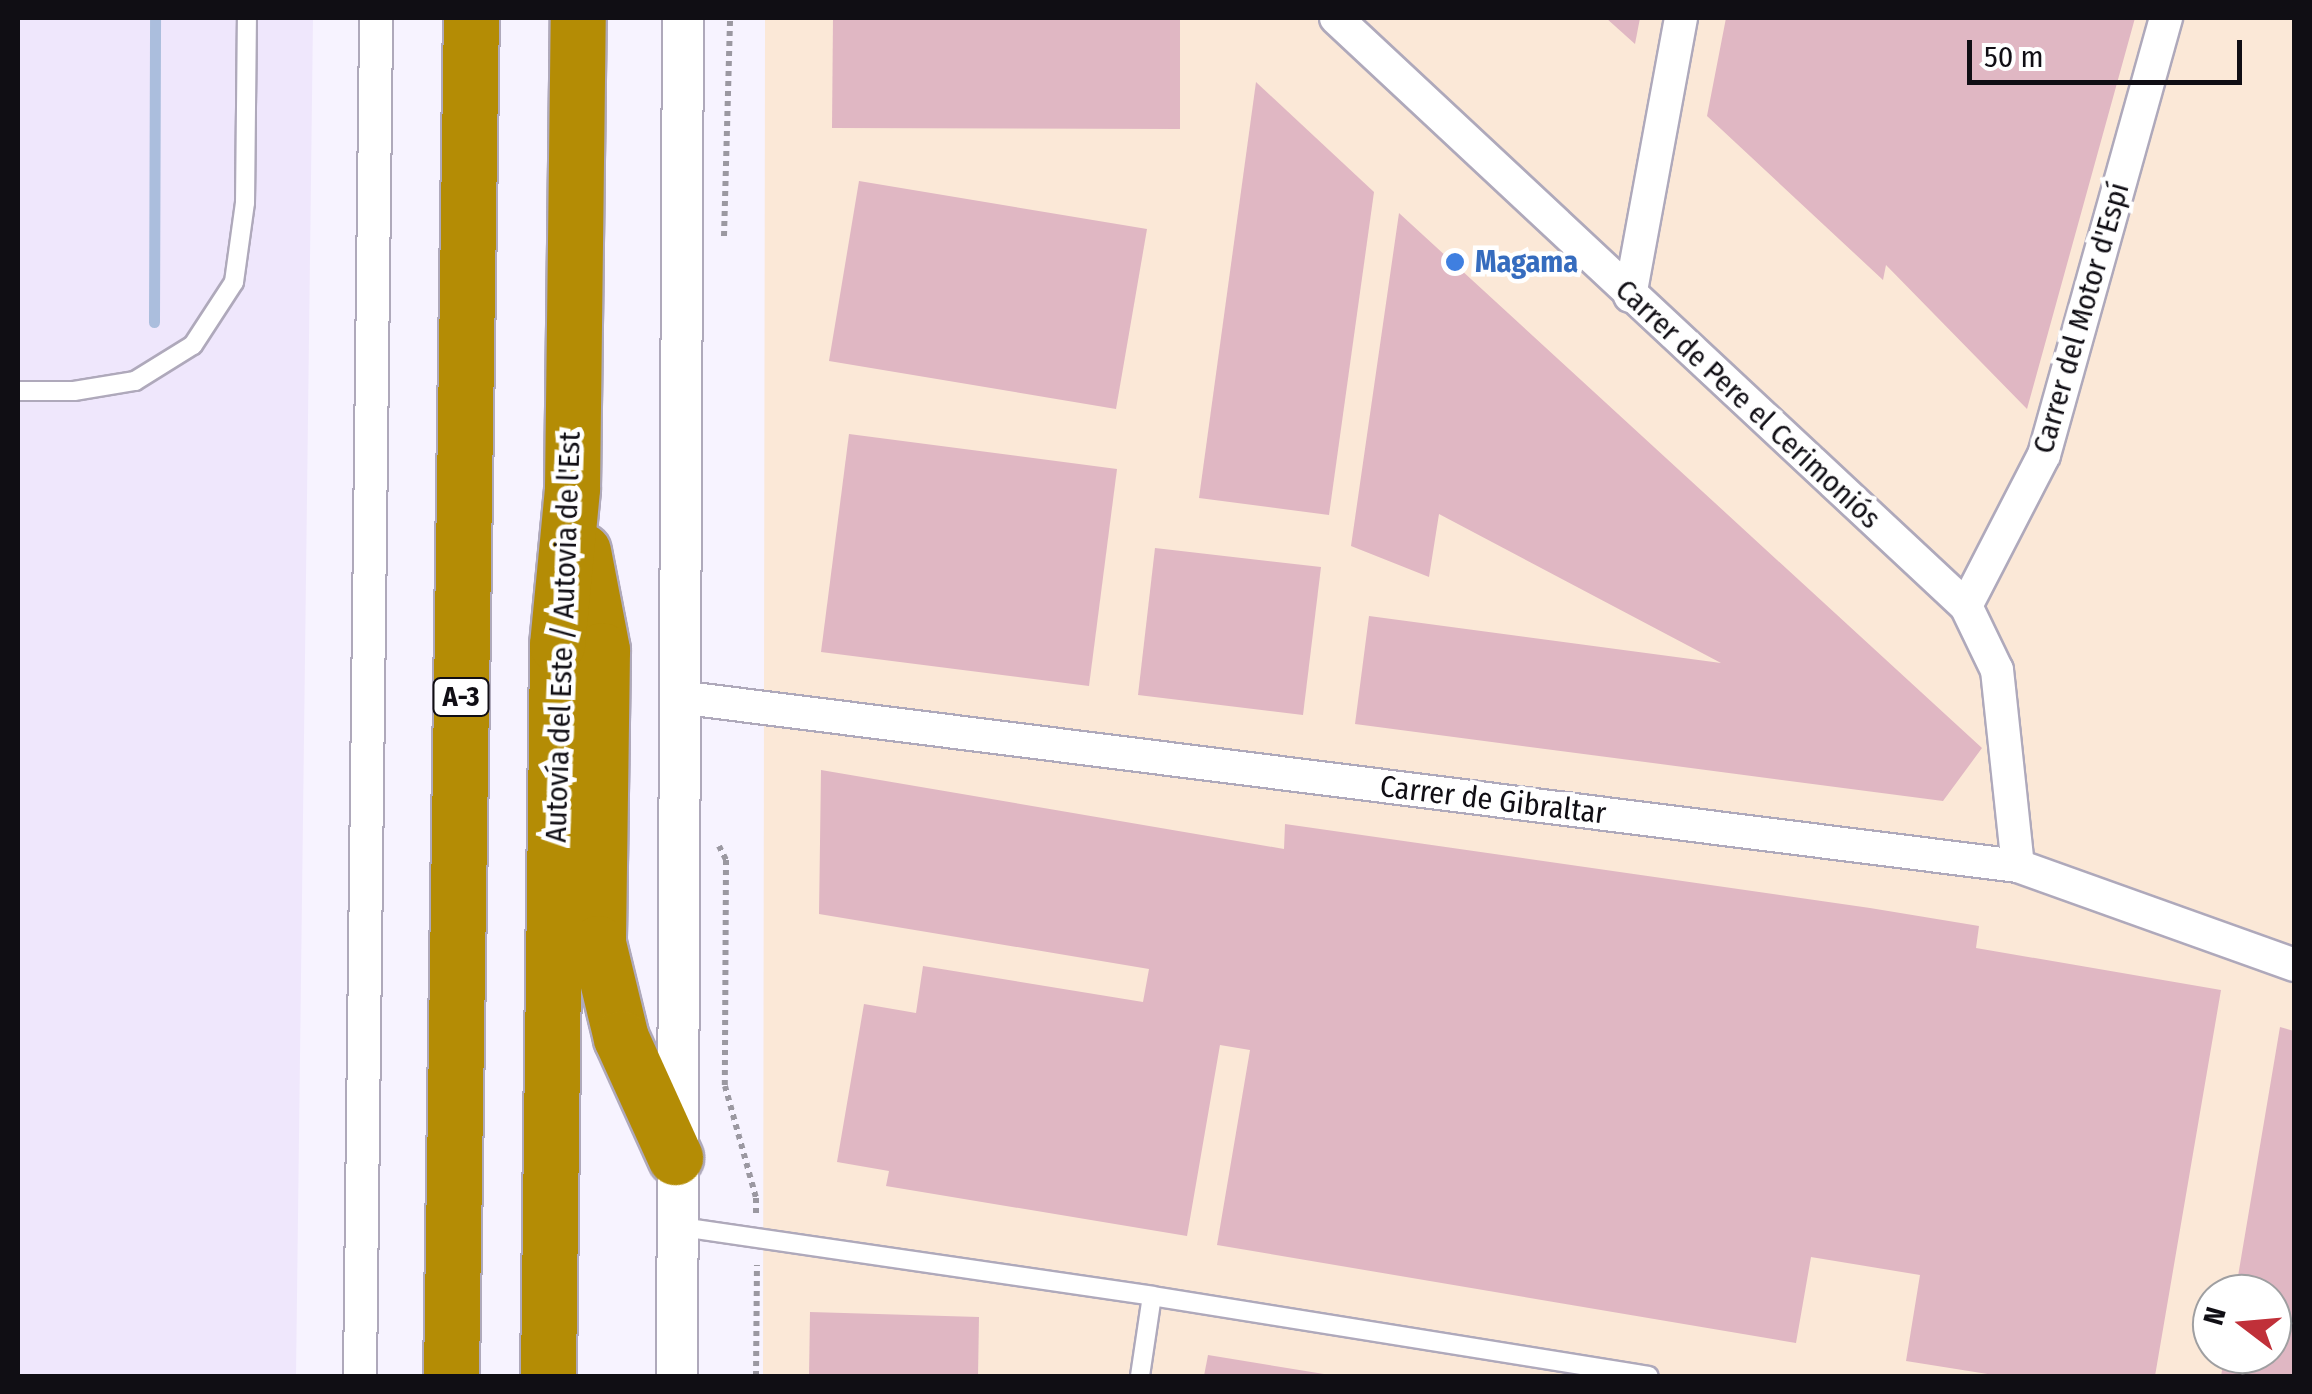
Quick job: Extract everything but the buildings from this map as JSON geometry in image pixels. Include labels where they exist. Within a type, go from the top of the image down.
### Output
[{"type":"highway","name":"A-3","points":[[450,1376],[471,18]]},
{"type":"highway","name":"Autovía del Este / Autovia de l'Est","points":[[548,1376],[557,644],[572,488],[578,18]]},
{"type":"highway","points":[[572,488],[602,650],[598,943],[621,1038],[675,1157]]},
{"type":"street","points":[[360,1376],[376,18]]},
{"type":"street","points":[[678,1376],[681,1228],[675,1157],[682,18]]},
{"type":"street","points":[[1630,296],[1681,18]]},
{"type":"street","name":"Carrer del Motor d'Espí","points":[[1966,606],[2044,455],[2166,18]]},
{"type":"street","name":"Carrer de Pere el Cerimoniós","points":[[1343,20],[1630,296],[1966,606],[1997,670],[2018,866]]},
{"type":"street","name":"Carrer de Gibraltar","points":[[678,697],[2018,866],[2294,965]]},
{"type":"lane","points":[[18,391],[74,391],[134,381],[192,345],[234,282],[246,202],[246,18]]},
{"type":"lane","points":[[681,1228],[1152,1296],[1649,1376]]},
{"type":"lane","points":[[1140,1376],[1152,1296]]},
{"type":"shaded area","points":[[18,18],[313,18],[296,1376],[18,1376]]},
{"type":"shaded area","points":[[765,18],[2294,18],[2294,1376],[763,1376]]},
{"type":"waterway","points":[[154,322],[155,18]]},
{"type":"place","name":"Magama","points":[[1455,262]]}]
